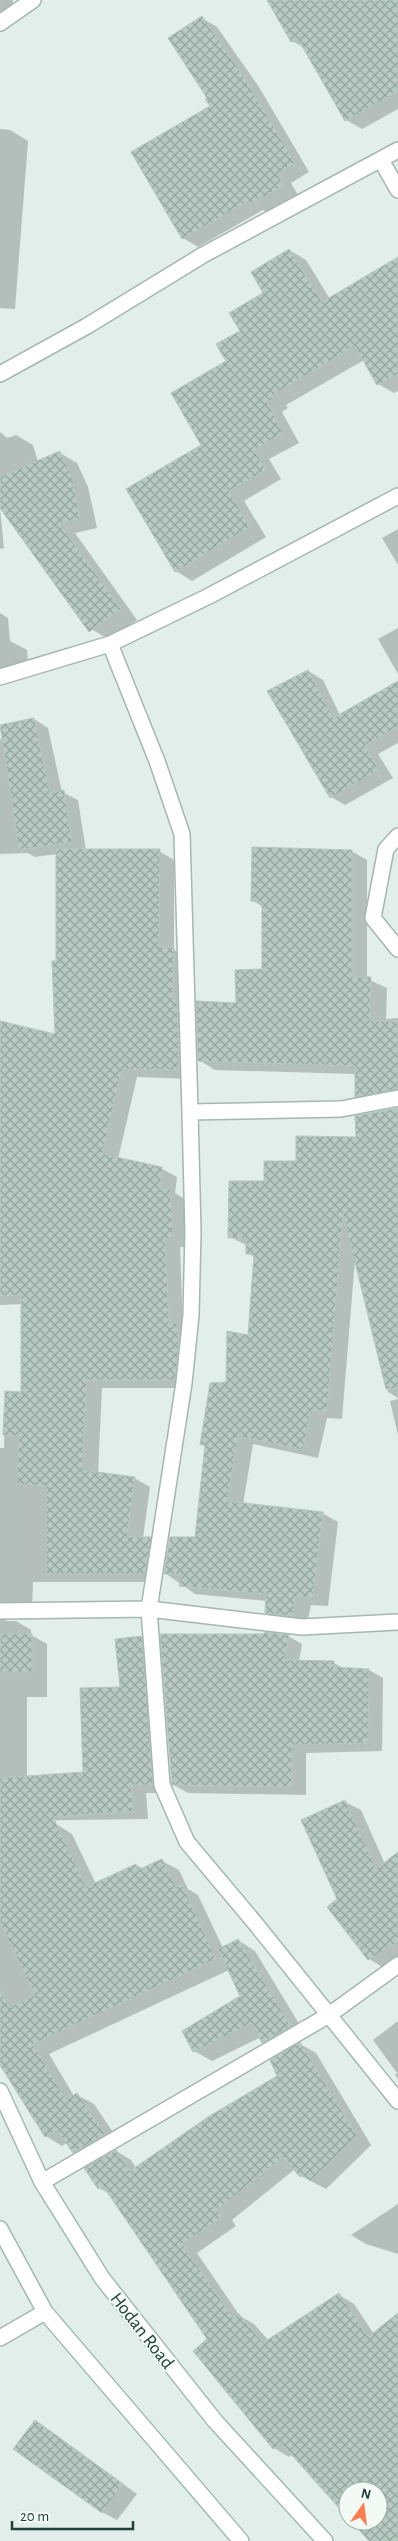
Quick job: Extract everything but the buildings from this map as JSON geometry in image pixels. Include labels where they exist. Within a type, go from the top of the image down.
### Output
[{"type":"street","points":[[0,23],[33,0]]},
{"type":"street","points":[[0,374],[87,326],[203,255],[398,150]]},
{"type":"street","points":[[381,160],[398,190]]},
{"type":"street","points":[[0,678],[110,644],[209,596],[398,496]]},
{"type":"street","points":[[110,644],[157,761],[182,834],[193,1232],[191,1315],[184,1383],[149,1608],[162,1785],[187,1842],[398,2101]]},
{"type":"street","points":[[398,836],[386,849],[373,918],[398,949]]},
{"type":"street","points":[[190,1112],[341,1109],[398,1098]]},
{"type":"street","points":[[0,1611],[149,1608],[302,1627],[398,1622]]},
{"type":"street","points":[[42,2182],[329,2015],[398,1965]]},
{"type":"street","name":"Hodan Road","points":[[0,2091],[42,2182],[108,2286],[215,2421],[325,2541]]},
{"type":"street","points":[[0,2229],[45,2312],[241,2541]]},
{"type":"street","points":[[0,2338],[45,2312]]}]
